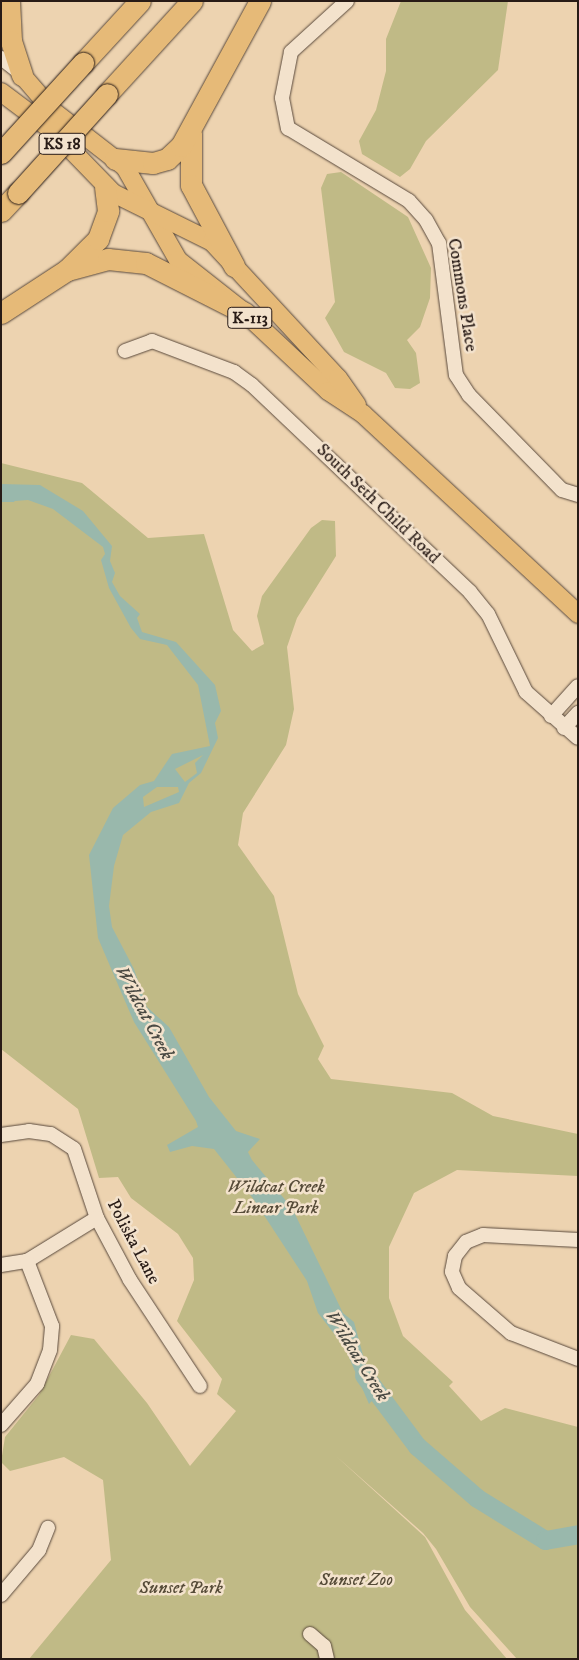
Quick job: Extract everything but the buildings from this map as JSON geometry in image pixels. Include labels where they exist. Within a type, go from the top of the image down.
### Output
[{"type":"highway","points":[[9,1],[11,41],[22,75]]},
{"type":"highway","name":"KS 18","points":[[1,153],[140,1]]},
{"type":"highway","name":"KS 18","points":[[1,211],[192,1]]},
{"type":"highway","points":[[115,159],[146,163],[167,159],[191,132],[260,1]]},
{"type":"highway","points":[[191,132],[191,185],[234,266]]},
{"type":"highway","points":[[1,313],[67,270],[98,239],[108,211],[105,187]]},
{"type":"highway","points":[[67,270],[108,259],[146,263],[245,313]]},
{"type":"main road","name":"K-113","points":[[22,75],[53,112],[115,159],[132,177],[178,260],[245,313],[302,368],[363,414],[578,614]]},
{"type":"main road","name":"K-113","points":[[1,92],[53,131],[105,187],[150,211],[201,234],[234,266],[338,378],[363,414]]},
{"type":"street","name":"Commons Place","points":[[347,1],[291,52],[282,98],[288,128],[409,201],[426,220],[439,242],[456,374],[469,395],[562,490],[578,495]]},
{"type":"street","name":"K-113","points":[[1,58],[22,75]]},
{"type":"street","name":"South Seth Child Road","points":[[124,351],[152,341],[234,372],[252,385],[470,592],[498,633],[512,671],[551,716],[578,738]]},
{"type":"street","points":[[551,716],[578,686]]},
{"type":"street","points":[[564,728],[578,713]]},
{"type":"street","name":"Poliska Lane","points":[[1,1135],[28,1131],[64,1139],[74,1149],[97,1218],[130,1280],[200,1386]]},
{"type":"street","points":[[1,1265],[26,1261],[97,1218]]},
{"type":"street","points":[[578,1240],[483,1235],[466,1242],[454,1256],[452,1272],[459,1288],[511,1333],[578,1359]]},
{"type":"street","points":[[1,1424],[37,1384],[50,1350],[52,1326],[26,1261]]},
{"type":"street","points":[[1,1594],[40,1550],[48,1528]]},
{"type":"street","points":[[310,1634],[324,1646],[327,1659]]},
{"type":"green space","points":[[401,1],[508,1],[498,70],[426,141],[410,169],[400,177],[362,154],[359,141],[376,110],[386,71],[386,39]]},
{"type":"green space","points":[[341,172],[408,217],[431,268],[430,298],[420,327],[407,340],[416,353],[420,383],[410,389],[395,388],[386,373],[344,352],[325,318],[335,302],[321,188],[327,174]]},
{"type":"green space","points":[[1,463],[82,483],[148,538],[204,534],[233,630],[252,651],[264,644],[257,616],[262,596],[311,528],[322,520],[335,521],[336,556],[297,618],[287,647],[294,709],[286,745],[243,813],[238,845],[274,896],[298,994],[324,1046],[318,1059],[331,1079],[452,1093],[493,1116],[578,1134],[578,1176],[457,1170],[414,1193],[389,1247],[389,1298],[403,1336],[453,1382],[449,1386],[481,1421],[505,1408],[578,1427],[578,1659],[517,1659],[470,1607],[436,1549],[423,1533],[336,1456],[425,1537],[465,1610],[507,1659],[29,1659],[111,1560],[103,1480],[64,1457],[10,1471],[1,1462],[5,1437],[39,1395],[71,1335],[94,1339],[147,1403],[190,1466],[236,1411],[217,1394],[222,1379],[177,1321],[194,1280],[193,1258],[178,1234],[131,1198],[118,1177],[99,1178],[78,1109],[1,1049]]},
{"type":"water","points":[[1,484],[40,485],[83,511],[112,546],[110,561],[115,573],[112,582],[120,596],[140,614],[137,618],[142,632],[176,642],[215,685],[221,711],[215,723],[218,738],[201,773],[189,783],[179,803],[151,812],[123,835],[114,866],[109,906],[112,927],[134,969],[147,1007],[169,1027],[209,1097],[236,1131],[260,1139],[248,1152],[252,1160],[292,1208],[343,1313],[354,1322],[366,1366],[382,1390],[369,1404],[345,1348],[318,1313],[307,1281],[252,1197],[214,1149],[192,1146],[170,1152],[167,1145],[198,1127],[196,1121],[134,1022],[98,938],[89,855],[113,808],[140,785],[154,781],[172,754],[210,746],[198,685],[167,645],[140,639],[131,628],[109,588],[101,560],[105,554],[103,547],[53,509],[28,500],[1,502]],"holes":[[[203,755],[195,763],[197,773],[185,782],[175,769]],[[157,787],[178,787],[179,792],[144,807],[143,797]]]},
{"type":"waterway","name":"Wildcat Creek","points":[[364,1375],[417,1446],[477,1498],[545,1540],[578,1534]]},
{"type":"park label","name":"Wildcat Creek Linear Park","points":[[276,1198]]},
{"type":"park label","name":"Sunset Zoo","points":[[356,1580]]},
{"type":"park label","name":"Sunset Park","points":[[181,1588]]}]
